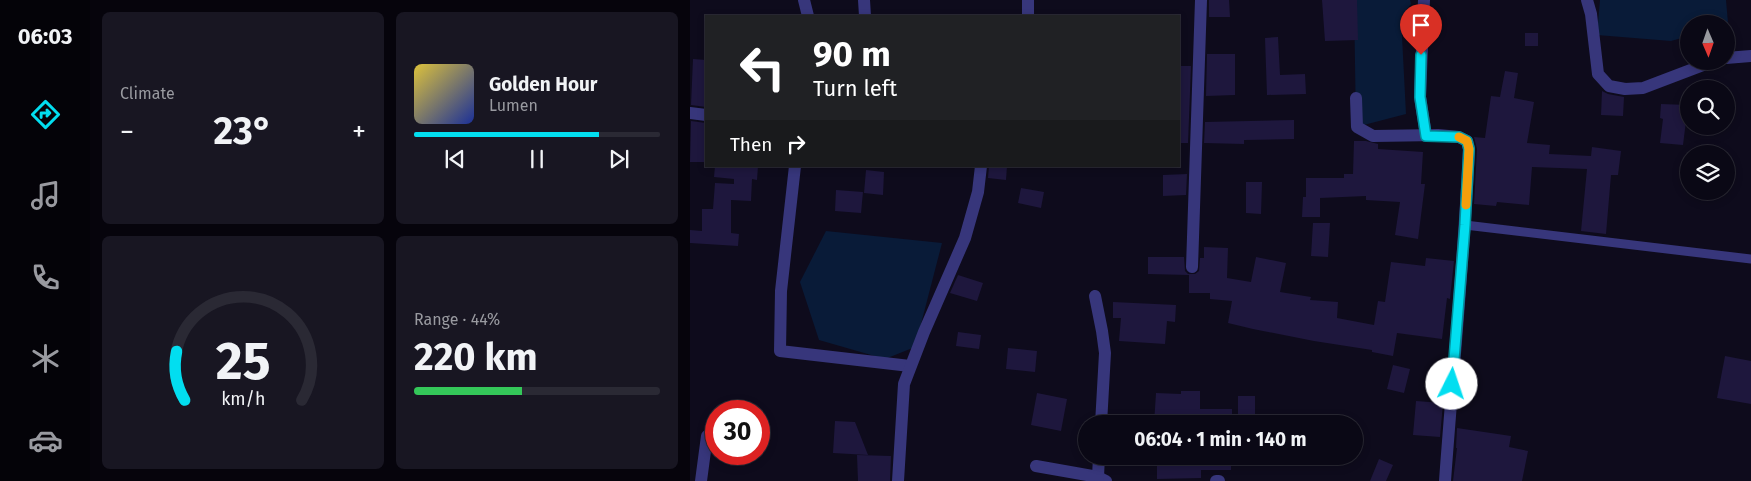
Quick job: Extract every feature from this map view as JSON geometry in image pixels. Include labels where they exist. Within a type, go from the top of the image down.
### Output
[{"type":"street","points":[[804,0],[808,15]]},
{"type":"street","points":[[864,0],[865,15]]},
{"type":"street","points":[[1028,0],[1028,15]]},
{"type":"street","points":[[1192,267],[1202,0]]},
{"type":"street","points":[[1424,0],[1420,97],[1426,136]]},
{"type":"street","points":[[1587,0],[1592,23],[1598,74],[1609,86],[1625,89],[1643,88],[1690,70]]},
{"type":"street","points":[[1735,57],[1751,56]]},
{"type":"street","points":[[1356,98],[1357,127],[1373,136],[1459,137],[1467,141],[1469,149],[1445,481]]},
{"type":"street","points":[[690,113],[705,115]]},
{"type":"street","points":[[795,167],[781,291],[780,351],[910,366]]},
{"type":"street","points":[[898,481],[904,384],[965,238],[978,192],[981,167]]},
{"type":"street","points":[[1095,296],[1105,353],[1102,415]]},
{"type":"street","points":[[701,481],[705,451]]},
{"type":"street","points":[[1036,466],[1102,479],[1100,465]]},
{"type":"lane","points":[[1465,225],[1751,259]]},
{"type":"water","points":[[1354,0],[1410,0],[1411,4],[1401,17],[1406,114],[1356,127]]},
{"type":"water","points":[[1600,0],[1726,0],[1727,15],[1680,15],[1680,38],[1671,41],[1597,35]]},
{"type":"water","points":[[826,231],[942,243],[915,347],[885,359],[819,340],[800,282]]},
{"type":"building","points":[[1209,0],[1229,0],[1230,17],[1209,17]]},
{"type":"building","points":[[1322,0],[1357,0],[1358,40],[1325,41]]},
{"type":"building","points":[[1525,33],[1538,33],[1538,46],[1525,46]]},
{"type":"building","points":[[1278,37],[1280,75],[1305,74],[1306,94],[1267,95],[1265,38]]},
{"type":"building","points":[[1207,54],[1235,54],[1235,95],[1206,96]]},
{"type":"building","points":[[693,59],[705,60],[705,107],[691,105]]},
{"type":"building","points":[[1180,66],[1191,66],[1188,143],[1180,143]]},
{"type":"building","points":[[1505,71],[1518,73],[1514,98],[1534,102],[1527,143],[1550,145],[1549,154],[1591,156],[1592,147],[1621,151],[1618,175],[1611,175],[1606,234],[1581,231],[1587,169],[1532,167],[1529,205],[1497,202],[1496,206],[1474,204],[1477,149],[1474,137],[1485,138],[1491,96],[1500,97]]},
{"type":"building","points":[[1602,91],[1624,97],[1623,116],[1601,115]]},
{"type":"building","points":[[1661,104],[1680,105],[1680,135],[1684,135],[1683,145],[1660,143],[1663,119],[1660,118]]},
{"type":"building","points":[[1294,120],[1294,139],[1244,140],[1244,144],[1204,143],[1205,122]]},
{"type":"building","points":[[691,121],[705,123],[705,162],[690,162]]},
{"type":"building","points":[[1354,141],[1378,144],[1378,149],[1423,152],[1421,184],[1425,184],[1418,239],[1395,235],[1400,202],[1366,200],[1366,196],[1320,198],[1320,217],[1302,217],[1303,197],[1306,197],[1306,178],[1344,178],[1344,174],[1353,174]]},
{"type":"building","points":[[715,167],[758,167],[757,180],[752,179],[751,201],[731,200],[731,233],[739,234],[738,246],[690,243],[690,230],[702,231],[702,209],[713,209],[715,183],[734,184],[734,179],[714,177]]},
{"type":"building","points":[[989,167],[1007,167],[1006,180],[988,178]]},
{"type":"building","points":[[866,170],[884,172],[883,195],[864,193]]},
{"type":"building","points":[[1187,174],[1186,195],[1163,196],[1163,175]]},
{"type":"building","points":[[1246,182],[1262,182],[1261,214],[1246,213]]},
{"type":"building","points":[[1021,188],[1044,192],[1041,208],[1018,203]]},
{"type":"building","points":[[836,190],[863,192],[861,213],[835,211]]},
{"type":"building","points":[[1313,223],[1330,223],[1328,257],[1311,256]]},
{"type":"building","points":[[1204,247],[1228,248],[1227,278],[1251,282],[1256,257],[1286,263],[1280,292],[1311,297],[1310,300],[1338,302],[1337,318],[1374,325],[1378,301],[1385,302],[1391,262],[1425,266],[1426,258],[1454,261],[1450,299],[1447,298],[1442,339],[1397,333],[1393,356],[1372,352],[1372,350],[1314,341],[1228,323],[1232,301],[1210,299],[1210,293],[1189,293],[1189,275],[1148,274],[1148,257],[1184,257],[1185,271],[1188,274],[1195,274],[1199,271],[1200,258],[1204,258]]},
{"type":"building","points":[[958,275],[983,283],[977,301],[950,293]]},
{"type":"building","points":[[1113,302],[1176,305],[1175,322],[1167,321],[1165,344],[1119,341],[1121,318],[1113,318]]},
{"type":"building","points":[[958,332],[981,335],[979,349],[956,346]]},
{"type":"building","points":[[1008,348],[1037,351],[1035,372],[1006,369]]},
{"type":"building","points":[[1725,356],[1751,361],[1751,404],[1717,398]]},
{"type":"building","points":[[1393,365],[1410,369],[1404,393],[1387,389]]},
{"type":"building","points":[[1181,391],[1200,391],[1200,409],[1232,409],[1232,415],[1155,415],[1156,393],[1181,394]]},
{"type":"building","points":[[1037,393],[1067,399],[1061,431],[1031,425]]},
{"type":"building","points":[[1238,396],[1255,396],[1255,414],[1238,414]]},
{"type":"building","points":[[1416,401],[1443,403],[1440,437],[1413,435]]},
{"type":"building","points":[[835,421],[855,422],[868,455],[833,453]]},
{"type":"building","points":[[1457,428],[1511,436],[1509,447],[1528,451],[1522,481],[1453,481],[1457,448]]},
{"type":"building","points":[[857,455],[891,456],[890,481],[858,481]]},
{"type":"building","points":[[1379,459],[1393,465],[1386,481],[1370,481]]},
{"type":"building","points":[[1157,465],[1231,465],[1231,470],[1201,470],[1201,478],[1157,479]]},
{"type":"slow traffic","points":[[1459,137],[1467,141],[1469,149],[1466,205]]},
{"type":"route","points":[[1421,55],[1420,97],[1426,136],[1459,137],[1467,141],[1469,149],[1452,384]]}]
